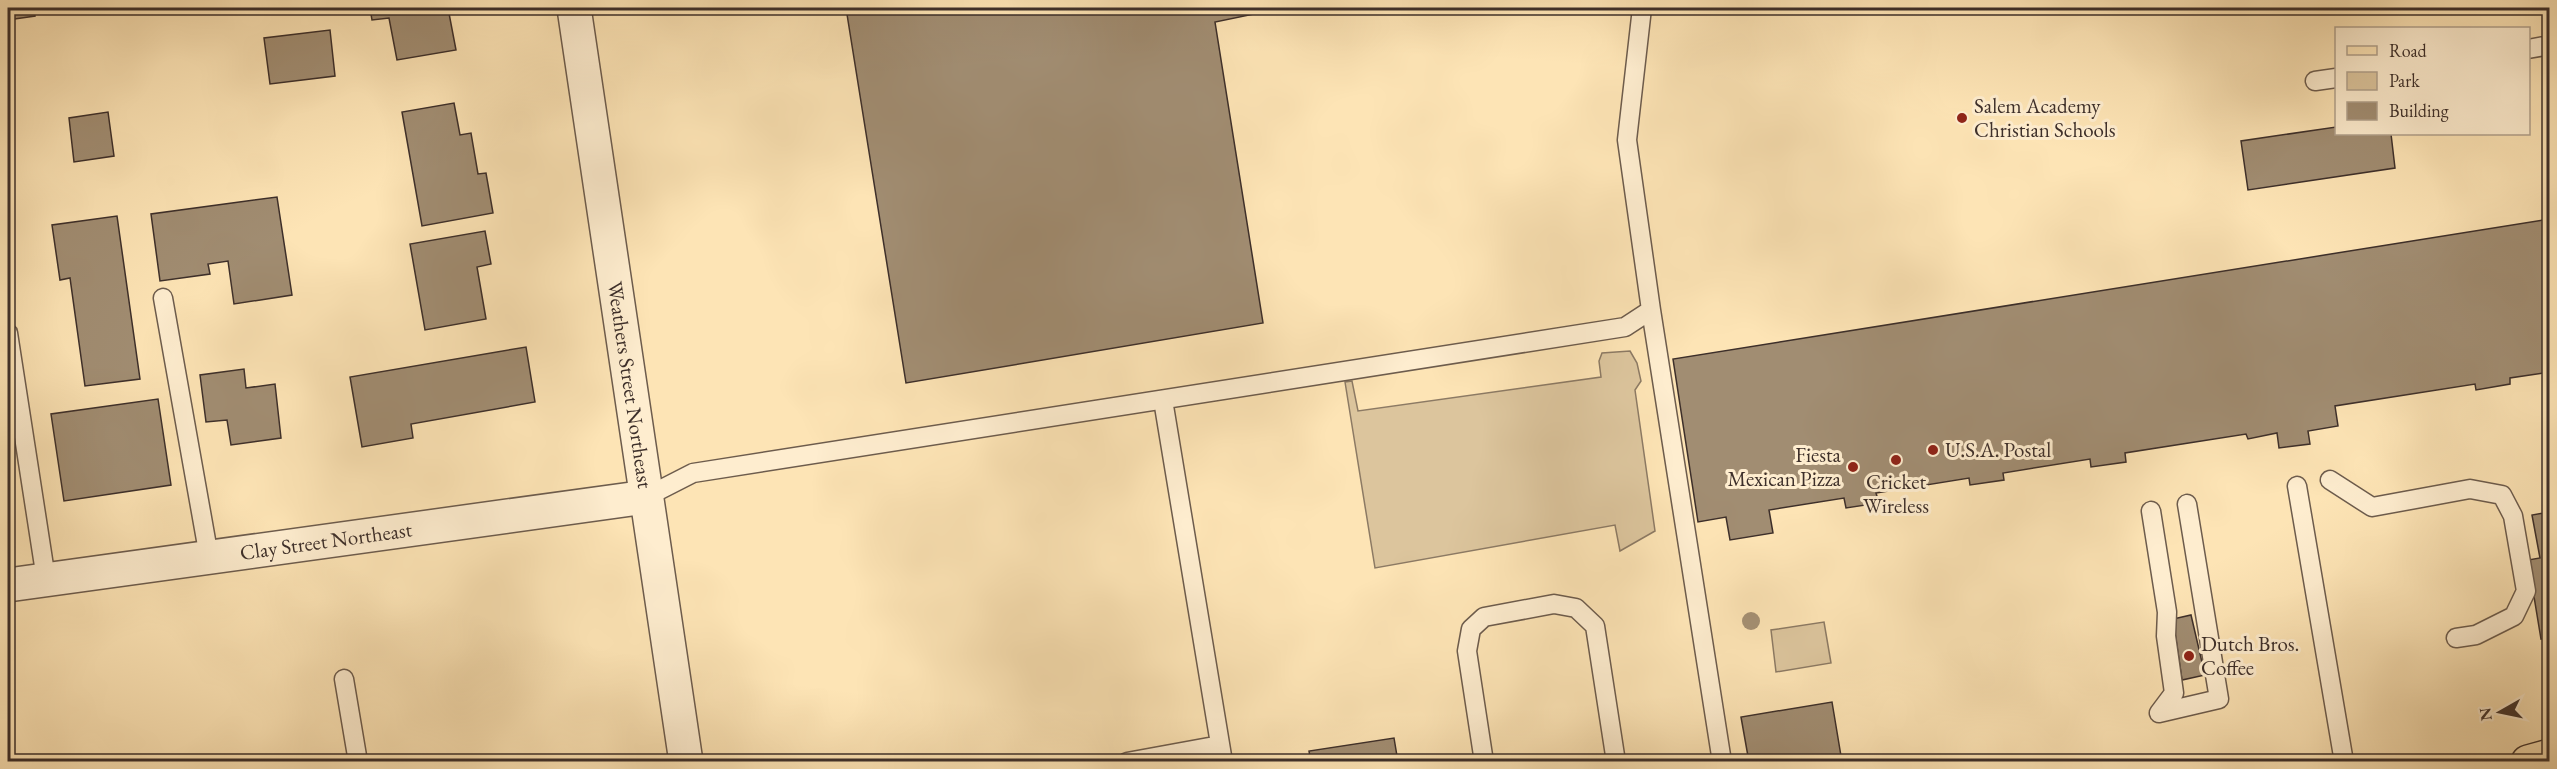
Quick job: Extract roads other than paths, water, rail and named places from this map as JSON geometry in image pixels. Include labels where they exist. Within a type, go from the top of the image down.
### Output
[{"type":"main road","points":[[2528,762],[2550,756]]},
{"type":"street","name":"Weathers Street Northeast","points":[[573,8],[686,762]]},
{"type":"street","name":"Clay Street Northeast","points":[[8,585],[646,497]]},
{"type":"lane","points":[[1642,8],[1627,140],[1651,310],[1722,762]]},
{"type":"lane","points":[[2530,48],[2550,45]]},
{"type":"lane","points":[[2315,81],[2335,78]]},
{"type":"lane","points":[[163,298],[209,557]]},
{"type":"lane","points":[[646,497],[693,473],[1625,327],[1651,310]]},
{"type":"lane","points":[[8,333],[46,579]]},
{"type":"lane","points":[[1127,762],[1221,753],[1163,400]]},
{"type":"lane","points":[[2330,480],[2372,507],[2470,489],[2502,495],[2513,516],[2526,591],[2514,616],[2476,635],[2456,638]]},
{"type":"lane","points":[[2297,486],[2344,762]]},
{"type":"lane","points":[[2151,511],[2167,612],[2166,636],[2174,693],[2159,713],[2218,699],[2187,504]]},
{"type":"lane","points":[[1484,762],[1467,651],[1471,629],[1484,617],[1554,604],[1576,608],[1595,626],[1616,762]]},
{"type":"lane","points":[[344,679],[358,762]]},
{"type":"place","name":"Salem Academy Christian Schools","points":[[1962,118]]},
{"type":"place","name":"U.S.A. Postal","points":[[1933,450]]},
{"type":"place","name":"Cricket Wireless","points":[[1896,460]]},
{"type":"place","name":"Fiesta Mexican Pizza","points":[[1853,467]]},
{"type":"place","name":"Dutch Bros. Coffee","points":[[2189,656]]}]
